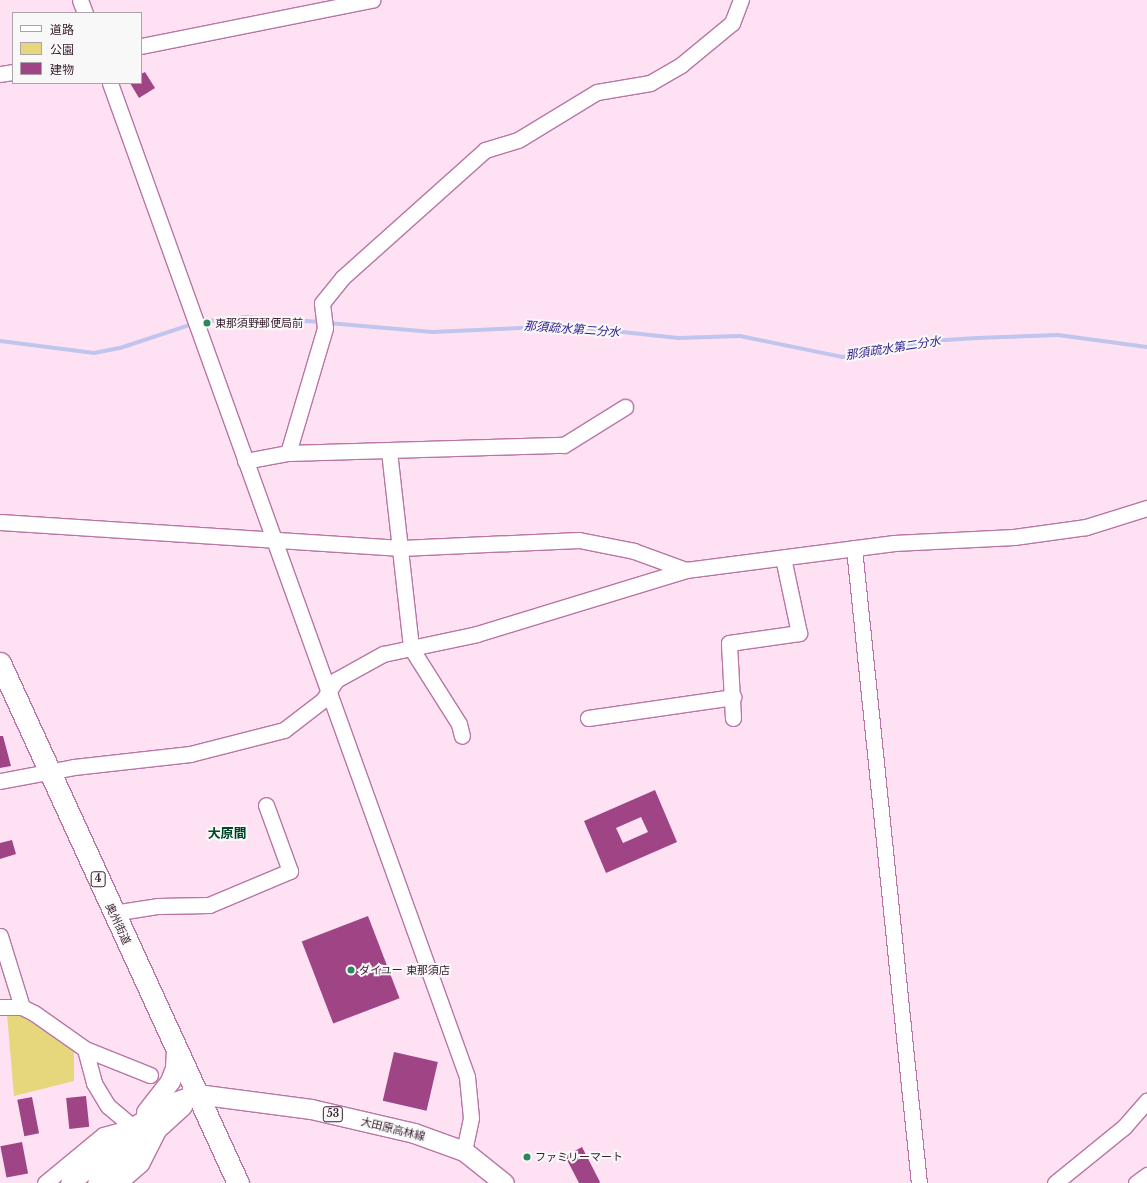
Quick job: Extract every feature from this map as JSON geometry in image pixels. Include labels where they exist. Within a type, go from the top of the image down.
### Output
[{"type":"highway","name":"奥州街道","points":[[0,664],[238,1183]]},
{"type":"main road","name":"大田原高林線","points":[[133,1127],[170,1081],[175,1068],[176,1048]]},
{"type":"main road","name":"大田原高林線","points":[[70,1183],[133,1127],[172,1102],[197,1094],[311,1109],[414,1133],[464,1151],[504,1183]]},
{"type":"main road","points":[[97,1183],[197,1094]]},
{"type":"street","points":[[80,0],[85,12]]},
{"type":"street","points":[[142,46],[372,0]]},
{"type":"street","points":[[288,453],[325,328],[322,303],[342,278],[485,150],[518,140],[597,92],[650,83],[681,65],[732,23],[741,0]]},
{"type":"street","points":[[0,74],[12,72]]},
{"type":"street","points":[[110,84],[245,461],[330,691],[467,1077],[471,1118],[464,1151]]},
{"type":"street","points":[[245,461],[288,453],[564,445],[624,407]]},
{"type":"street","points":[[389,451],[411,648],[459,724],[462,736]]},
{"type":"street","points":[[0,781],[49,772],[190,754],[284,730],[330,691],[336,680],[358,665],[383,654],[477,634],[686,570],[854,548],[945,538],[1014,537],[1086,528],[1147,508]]},
{"type":"street","points":[[0,522],[126,528],[276,542],[401,548],[579,540],[634,551],[686,570]]},
{"type":"street","points":[[854,548],[919,1183]]},
{"type":"street","points":[[733,718],[729,643],[799,633],[783,558]]},
{"type":"street","points":[[588,718],[733,697]]},
{"type":"street","points":[[113,913],[158,906],[209,905],[290,870],[266,805]]},
{"type":"street","points":[[0,936],[22,1007]]},
{"type":"street","points":[[0,1007],[22,1007],[85,1049],[150,1075]]},
{"type":"street","points":[[85,1049],[94,1083],[108,1106],[133,1127]]},
{"type":"street","points":[[1055,1183],[1124,1127],[1147,1101]]},
{"type":"street","points":[[119,1183],[141,1164],[160,1126]]},
{"type":"street","points":[[45,1183],[103,1134],[133,1127]]},
{"type":"street","points":[[1136,1183],[1147,1175]]},
{"type":"green space","points":[[7,1014],[29,1016],[71,1045],[74,1051],[74,1081],[14,1096]]},
{"type":"building","points":[[145,72],[155,88],[139,98],[131,84],[142,84],[142,74]]},
{"type":"building","points":[[0,736],[3,736],[11,766],[0,768]]},
{"type":"building","points":[[655,790],[677,842],[606,873],[584,821]],"holes":[[[641,817],[648,832],[623,843],[616,828]]]},
{"type":"building","points":[[12,840],[16,854],[0,859],[0,843]]},
{"type":"building","name":"ダイユー 東那須店","points":[[368,916],[400,998],[333,1024],[302,941]]},
{"type":"building","points":[[394,1052],[438,1062],[427,1111],[383,1101]]},
{"type":"building","points":[[86,1096],[89,1127],[69,1129],[66,1098]]},
{"type":"building","points":[[32,1097],[39,1133],[24,1136],[17,1100]]},
{"type":"building","points":[[22,1142],[28,1173],[7,1178],[0,1146]]},
{"type":"building","points":[[582,1147],[600,1182],[599,1183],[579,1183],[565,1156]]},
{"type":"waterway","name":"那須疏水第二分水","points":[[199,322],[246,317],[321,322]]},
{"type":"waterway","name":"那須疏水第二分水","points":[[328,323],[433,332],[566,326],[678,338],[740,336],[842,357],[930,341],[1058,335],[1147,347]]},
{"type":"waterway","name":"那須疏水第二分水","points":[[0,341],[94,353],[120,348],[193,324]]},
{"type":"place","name":"東那須野郵便局前","points":[[207,323]]},
{"type":"place","name":"ダイユー 東那須店","points":[[351,970]]},
{"type":"place","name":"ファミリーマート","points":[[527,1157]]},
{"type":"district","name":"大原間","points":[[227,834]]}]
